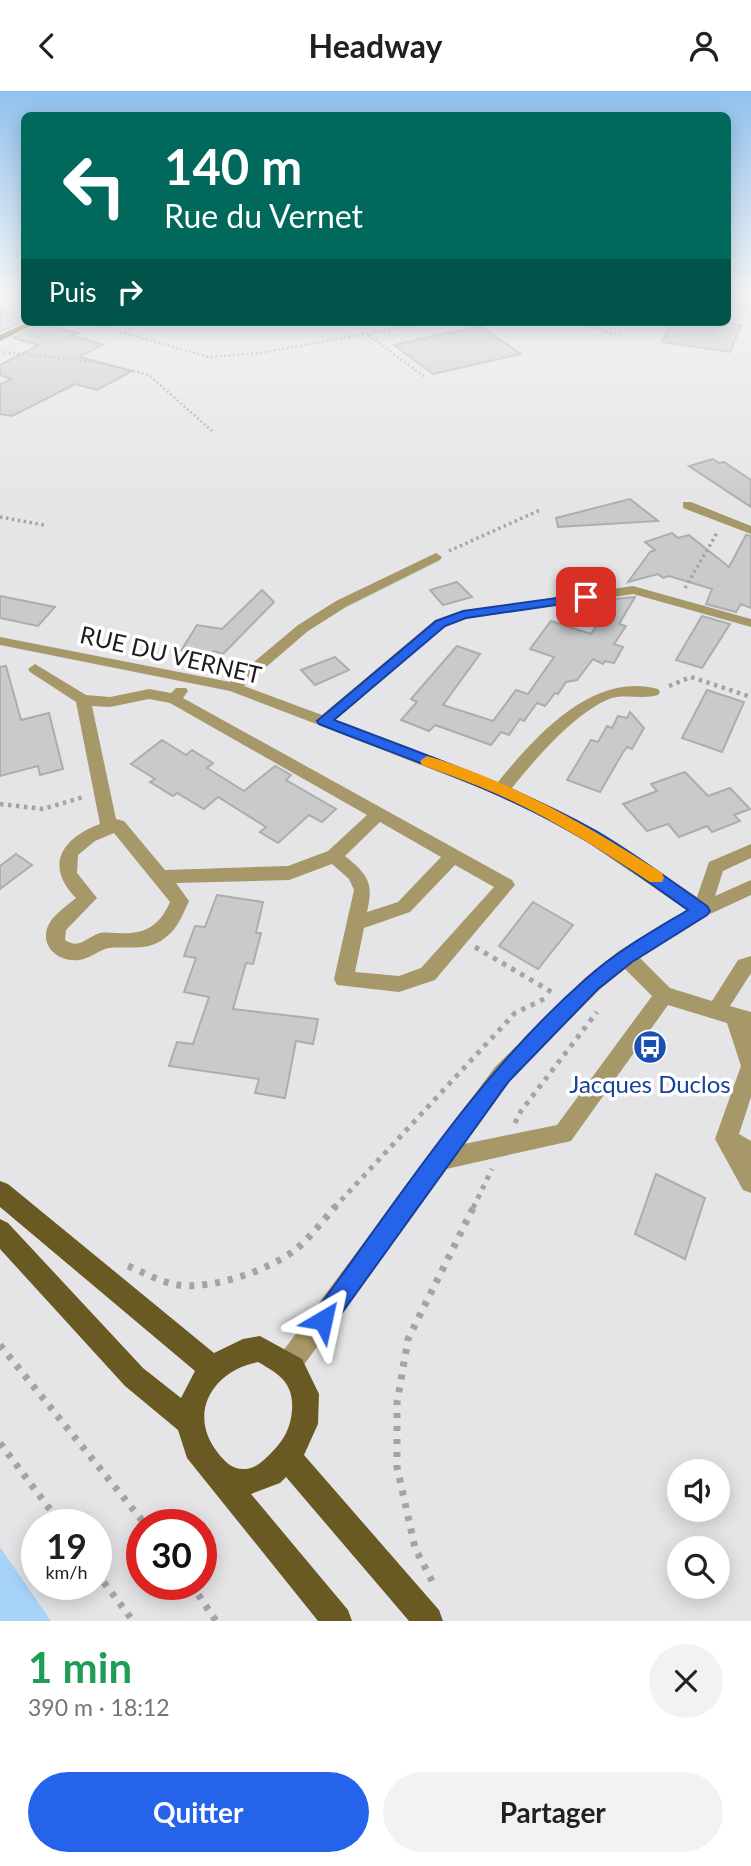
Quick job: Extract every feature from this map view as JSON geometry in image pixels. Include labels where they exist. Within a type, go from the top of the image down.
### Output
[{"type":"main road","points":[[0,1192],[212,1368]]},
{"type":"main road","points":[[0,1231],[134,1377],[191,1423]]},
{"type":"main road","points":[[217,1475],[235,1482],[255,1481],[273,1473],[289,1459],[300,1440],[306,1420],[303,1389],[289,1364],[276,1354],[260,1349],[235,1353],[212,1368],[201,1384],[194,1402],[191,1423],[195,1443],[203,1461],[337,1621]]},
{"type":"main road","points":[[289,1459],[428,1621]]},
{"type":"street","points":[[687,505],[751,530]]},
{"type":"street","points":[[233,687],[303,628],[341,604],[436,557]]},
{"type":"street","points":[[324,721],[440,623],[463,615],[633,590],[751,623]]},
{"type":"street","name":"RUE DU VERNET","points":[[0,641],[233,687],[324,721],[501,790],[593,837],[702,911]]},
{"type":"street","points":[[35,669],[83,700],[110,702],[149,694],[174,699],[506,885],[428,974],[399,984],[344,979],[363,890],[356,875],[334,856]]},
{"type":"street","points":[[174,699],[192,678]]},
{"type":"street","points":[[501,790],[522,762],[583,710],[606,695],[653,692]]},
{"type":"street","points":[[83,700],[109,827]]},
{"type":"street","points":[[161,877],[289,873],[334,856],[378,814]]},
{"type":"street","points":[[118,825],[180,901],[165,930],[131,941],[103,940],[93,949],[72,953],[61,949],[55,943],[57,927],[88,898],[70,875],[66,867],[67,856],[86,836],[109,827],[118,825]]},
{"type":"street","points":[[702,911],[715,867],[751,851]]},
{"type":"street","points":[[355,924],[404,907],[453,856]]},
{"type":"street","points":[[289,1364],[502,1075],[592,984],[626,957],[702,911],[751,887]]},
{"type":"street","points":[[626,957],[664,995],[734,1016]]},
{"type":"street","points":[[751,964],[745,966],[734,1016],[751,1066],[726,1139],[751,1182]]},
{"type":"street","points":[[442,1159],[563,1134],[664,995]]},
{"type":"street","points":[[726,1139],[751,1153]]},
{"type":"path","points":[[96,362],[149,375],[212,431]]},
{"type":"path","points":[[405,362],[425,377]]},
{"type":"path","points":[[436,557],[540,510]]},
{"type":"path","points":[[0,517],[44,525]]},
{"type":"path","points":[[677,601],[724,520]]},
{"type":"path","points":[[653,692],[691,677],[751,697]]},
{"type":"path","points":[[0,804],[43,809],[102,792]]},
{"type":"path","points":[[460,938],[556,994]]},
{"type":"path","points":[[0,1345],[133,1509]]},
{"type":"path","points":[[0,1443],[50,1509]]},
{"type":"path","points":[[112,1593],[133,1621]]},
{"type":"path","points":[[202,1600],[216,1621]]},
{"type":"water","points":[[0,1547],[21,1577],[21,1600],[37,1600],[51,1621],[0,1621]]},
{"type":"building","points":[[5,362],[100,362],[132,371],[97,390],[75,384],[12,416],[0,414],[0,385],[11,379],[0,375],[0,365]]},
{"type":"building","points":[[417,362],[484,362],[433,374]]},
{"type":"building","points":[[713,459],[719,463],[724,462],[751,480],[751,507],[689,466]]},
{"type":"building","points":[[630,499],[658,521],[558,527],[556,518]]},
{"type":"building","points":[[672,533],[678,538],[689,535],[729,567],[746,535],[751,536],[751,608],[741,604],[736,612],[706,604],[712,589],[669,576],[663,578],[658,574],[628,582],[650,552],[655,550],[645,542]]},
{"type":"building","points":[[457,582],[472,597],[443,605],[430,590]]},
{"type":"building","points":[[262,590],[274,602],[223,654],[214,651],[208,659],[179,654],[197,625],[222,629]]},
{"type":"building","points":[[0,596],[55,607],[38,626],[0,618]]},
{"type":"building","points":[[635,597],[619,624],[626,626],[614,644],[623,647],[614,663],[605,661],[603,664],[593,659],[577,680],[566,682],[545,706],[537,703],[524,721],[520,719],[509,735],[501,732],[491,745],[435,725],[429,731],[401,720],[417,702],[411,699],[457,646],[480,654],[443,705],[493,721],[516,690],[528,694],[554,657],[530,649],[551,621],[591,634],[615,599]]},
{"type":"building","points":[[702,616],[730,624],[702,668],[676,660]]},
{"type":"building","points":[[335,657],[349,670],[315,685],[301,670]]},
{"type":"building","points":[[6,666],[21,720],[49,713],[63,769],[40,775],[38,766],[0,776],[0,667]]},
{"type":"building","points":[[707,690],[744,702],[722,752],[682,738]]},
{"type":"building","points":[[630,712],[644,728],[632,749],[627,747],[622,754],[600,792],[567,780],[591,740],[598,742],[607,726],[612,728],[618,716],[627,718]]},
{"type":"building","points":[[162,740],[186,755],[192,750],[213,763],[207,768],[244,791],[275,766],[291,775],[286,780],[336,809],[322,822],[309,815],[278,843],[260,832],[266,827],[218,797],[204,809],[177,793],[173,796],[150,782],[155,779],[131,764]]},
{"type":"building","points":[[685,772],[708,796],[730,788],[750,809],[734,815],[740,821],[712,832],[707,826],[679,837],[668,824],[647,831],[623,804],[657,791],[651,784]]},
{"type":"building","points":[[16,854],[32,865],[0,889],[0,866]]},
{"type":"building","points":[[217,895],[263,902],[256,933],[261,933],[253,964],[246,963],[233,1009],[318,1019],[313,1044],[296,1041],[285,1098],[255,1093],[259,1079],[169,1066],[177,1042],[193,1044],[209,997],[184,992],[196,958],[184,956],[195,926],[205,927]]},
{"type":"building","points":[[533,902],[573,925],[538,969],[499,946]]},
{"type":"building","points":[[656,1174],[705,1198],[685,1259],[635,1234]]},
{"type":"slow traffic","points":[[427,761],[543,810],[593,837],[656,878]]},
{"type":"place","name":"Jacques Duclos","points":[[650,1047]]},
{"type":"route","points":[[323,1320],[502,1075],[592,984],[626,957],[702,911],[593,837],[543,810],[501,790],[324,721],[440,623],[463,615],[586,597]]}]
